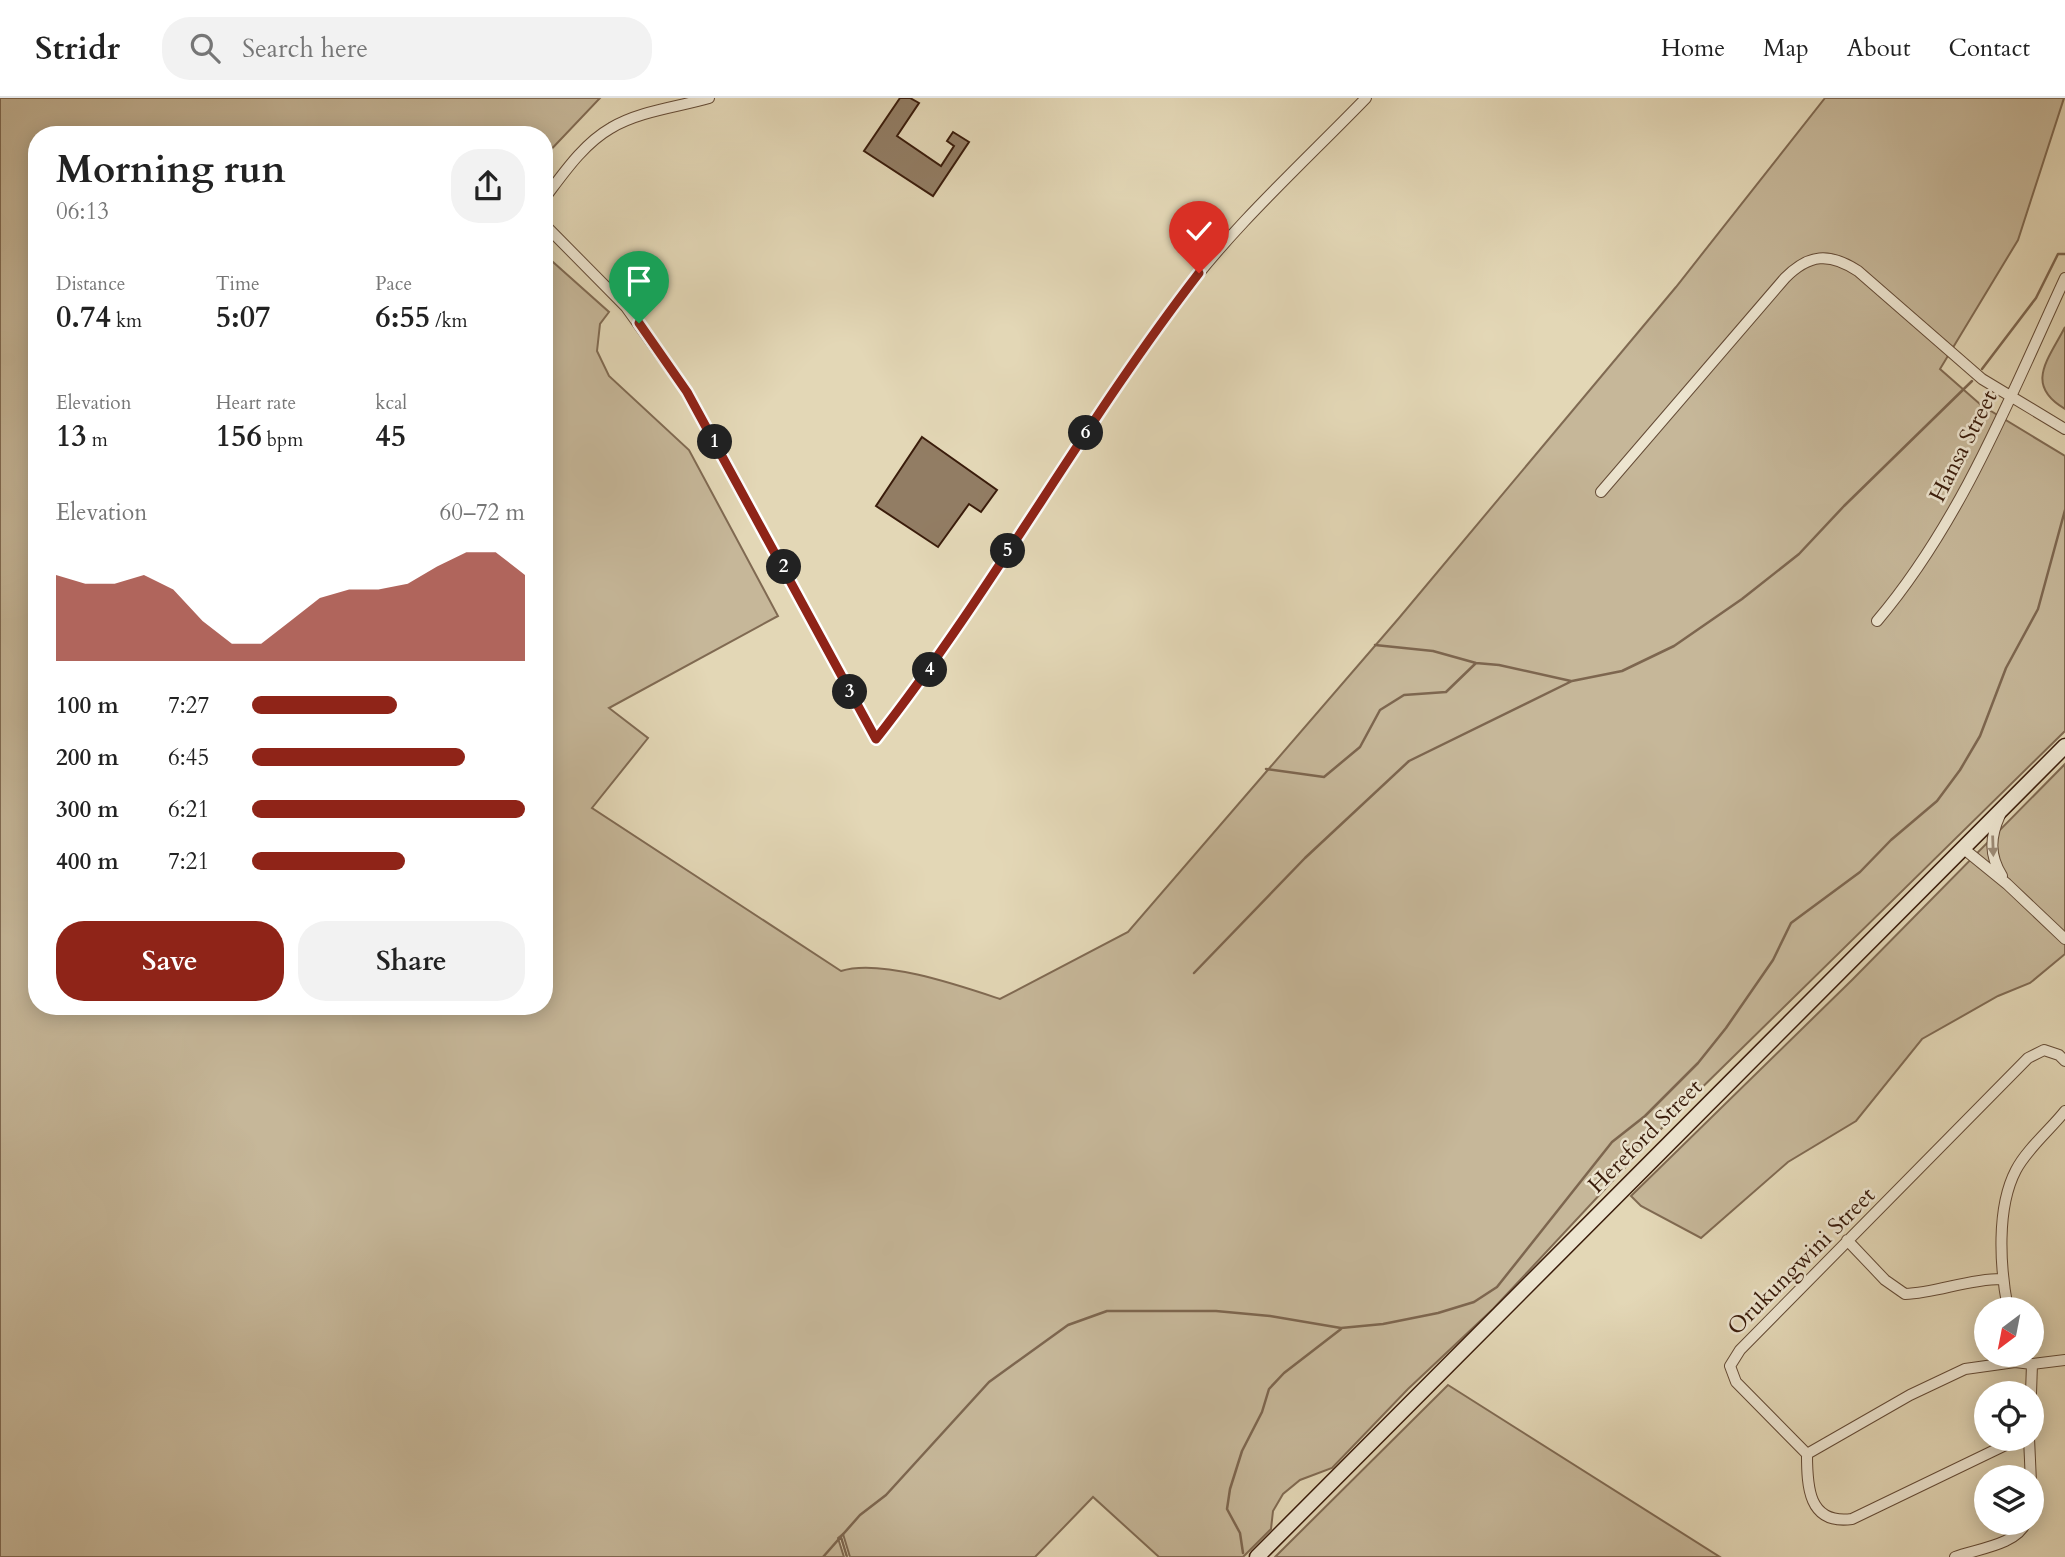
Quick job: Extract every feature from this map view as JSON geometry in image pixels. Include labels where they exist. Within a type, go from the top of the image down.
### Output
[{"type":"main road","name":"Hereford Street","points":[[1257,1557],[2065,746]]},
{"type":"street","points":[[553,188],[591,142],[612,127],[637,117],[709,98]]},
{"type":"street","points":[[553,233],[626,307],[687,392],[876,739],[927,674],[1034,509],[1179,299],[1225,244],[1366,98]]},
{"type":"street","points":[[1601,492],[1785,278],[1795,268],[1811,259],[1834,259],[1858,271],[1982,379],[2065,429]]},
{"type":"street","name":"Hansa Street","points":[[1877,621],[1926,556],[2010,398],[2065,278]]},
{"type":"street","points":[[2004,808],[1992,837],[1991,849],[1995,863],[2007,884]]},
{"type":"street","points":[[1964,849],[2007,884],[2065,939]]},
{"type":"street","name":"Orukungwini Street","points":[[1807,1454],[1737,1382],[1730,1366],[1740,1350],[2028,1058],[2044,1050],[2059,1055],[2065,1061]]},
{"type":"street","points":[[2005,1297],[2001,1279],[2004,1209],[2016,1170],[2065,1111]]},
{"type":"street","points":[[1847,1240],[1885,1280],[1905,1294],[1927,1292],[1959,1283],[2001,1279]]},
{"type":"street","points":[[2044,1363],[2065,1360]]},
{"type":"street","points":[[1974,1367],[1943,1379],[1807,1454],[1808,1489],[1815,1507],[1828,1517],[1840,1521],[1852,1519],[1993,1451]]},
{"type":"street","points":[[1955,1557],[2016,1535]]},
{"type":"shaded area","points":[[0,98],[600,98],[553,148],[553,126],[28,126],[28,1015],[553,1015],[553,262],[609,312],[600,324],[597,351],[609,376],[689,450],[778,616],[609,708],[648,738],[592,808],[841,971],[877,968],[898,971],[943,981],[1000,999],[1128,932],[1399,618],[1676,287],[1825,98],[2064,98],[2018,240],[1940,369],[1981,405],[2065,456],[2065,731],[1675,1114],[1493,1309],[1408,1389],[1332,1468],[1300,1480],[1283,1494],[1273,1511],[1271,1529],[1243,1557],[1159,1557],[1093,1497],[1035,1557],[850,1557],[843,1534],[838,1538],[844,1557],[0,1557]]},
{"type":"shaded area","points":[[2065,327],[2065,409],[2045,391],[2043,371]]},
{"type":"shaded area","points":[[2065,764],[2065,954],[2030,983],[1998,996],[1922,1039],[1856,1121],[1788,1162],[1701,1238],[1641,1206],[1631,1196],[1852,980]]},
{"type":"shaded area","points":[[1448,1385],[1720,1557],[1275,1557]]},
{"type":"building","points":[[900,98],[910,98],[919,103],[897,136],[941,166],[954,146],[947,141],[953,132],[969,142],[933,196],[864,151]]},
{"type":"building","points":[[922,437],[997,490],[981,512],[969,504],[938,547],[876,506]]},
{"type":"waterway","points":[[1982,369],[2036,298],[2058,254],[2065,254]]},
{"type":"waterway","points":[[1194,973],[1305,858],[1409,761],[1572,681],[1622,671],[1674,646],[1742,599],[1799,554],[1844,506],[1972,381]]},
{"type":"waterway","points":[[823,1557],[860,1515],[886,1495],[989,1382],[1068,1325],[1107,1311],[1216,1311],[1270,1316],[1341,1328],[1383,1324],[1438,1313],[1474,1302],[1497,1287],[1612,1142],[1645,1116],[1698,1063],[1773,960],[1791,923],[1860,872],[1891,840],[1937,801],[1960,770],[1980,736],[2006,668],[2038,609],[2065,510]]},
{"type":"waterway","points":[[1375,645],[1433,651],[1476,663],[1499,665],[1571,681]]},
{"type":"waterway","points":[[1266,769],[1324,777],[1360,747],[1380,710],[1404,695],[1446,692],[1476,663]]},
{"type":"waterway","points":[[1243,1553],[1240,1533],[1227,1509],[1230,1489],[1242,1451],[1262,1412],[1269,1389],[1284,1373],[1341,1329]]},
{"type":"waterway","points":[[841,1537],[847,1557]]},
{"type":"route","points":[[639,323],[687,392],[876,739],[927,674],[1034,509],[1199,273]]}]
